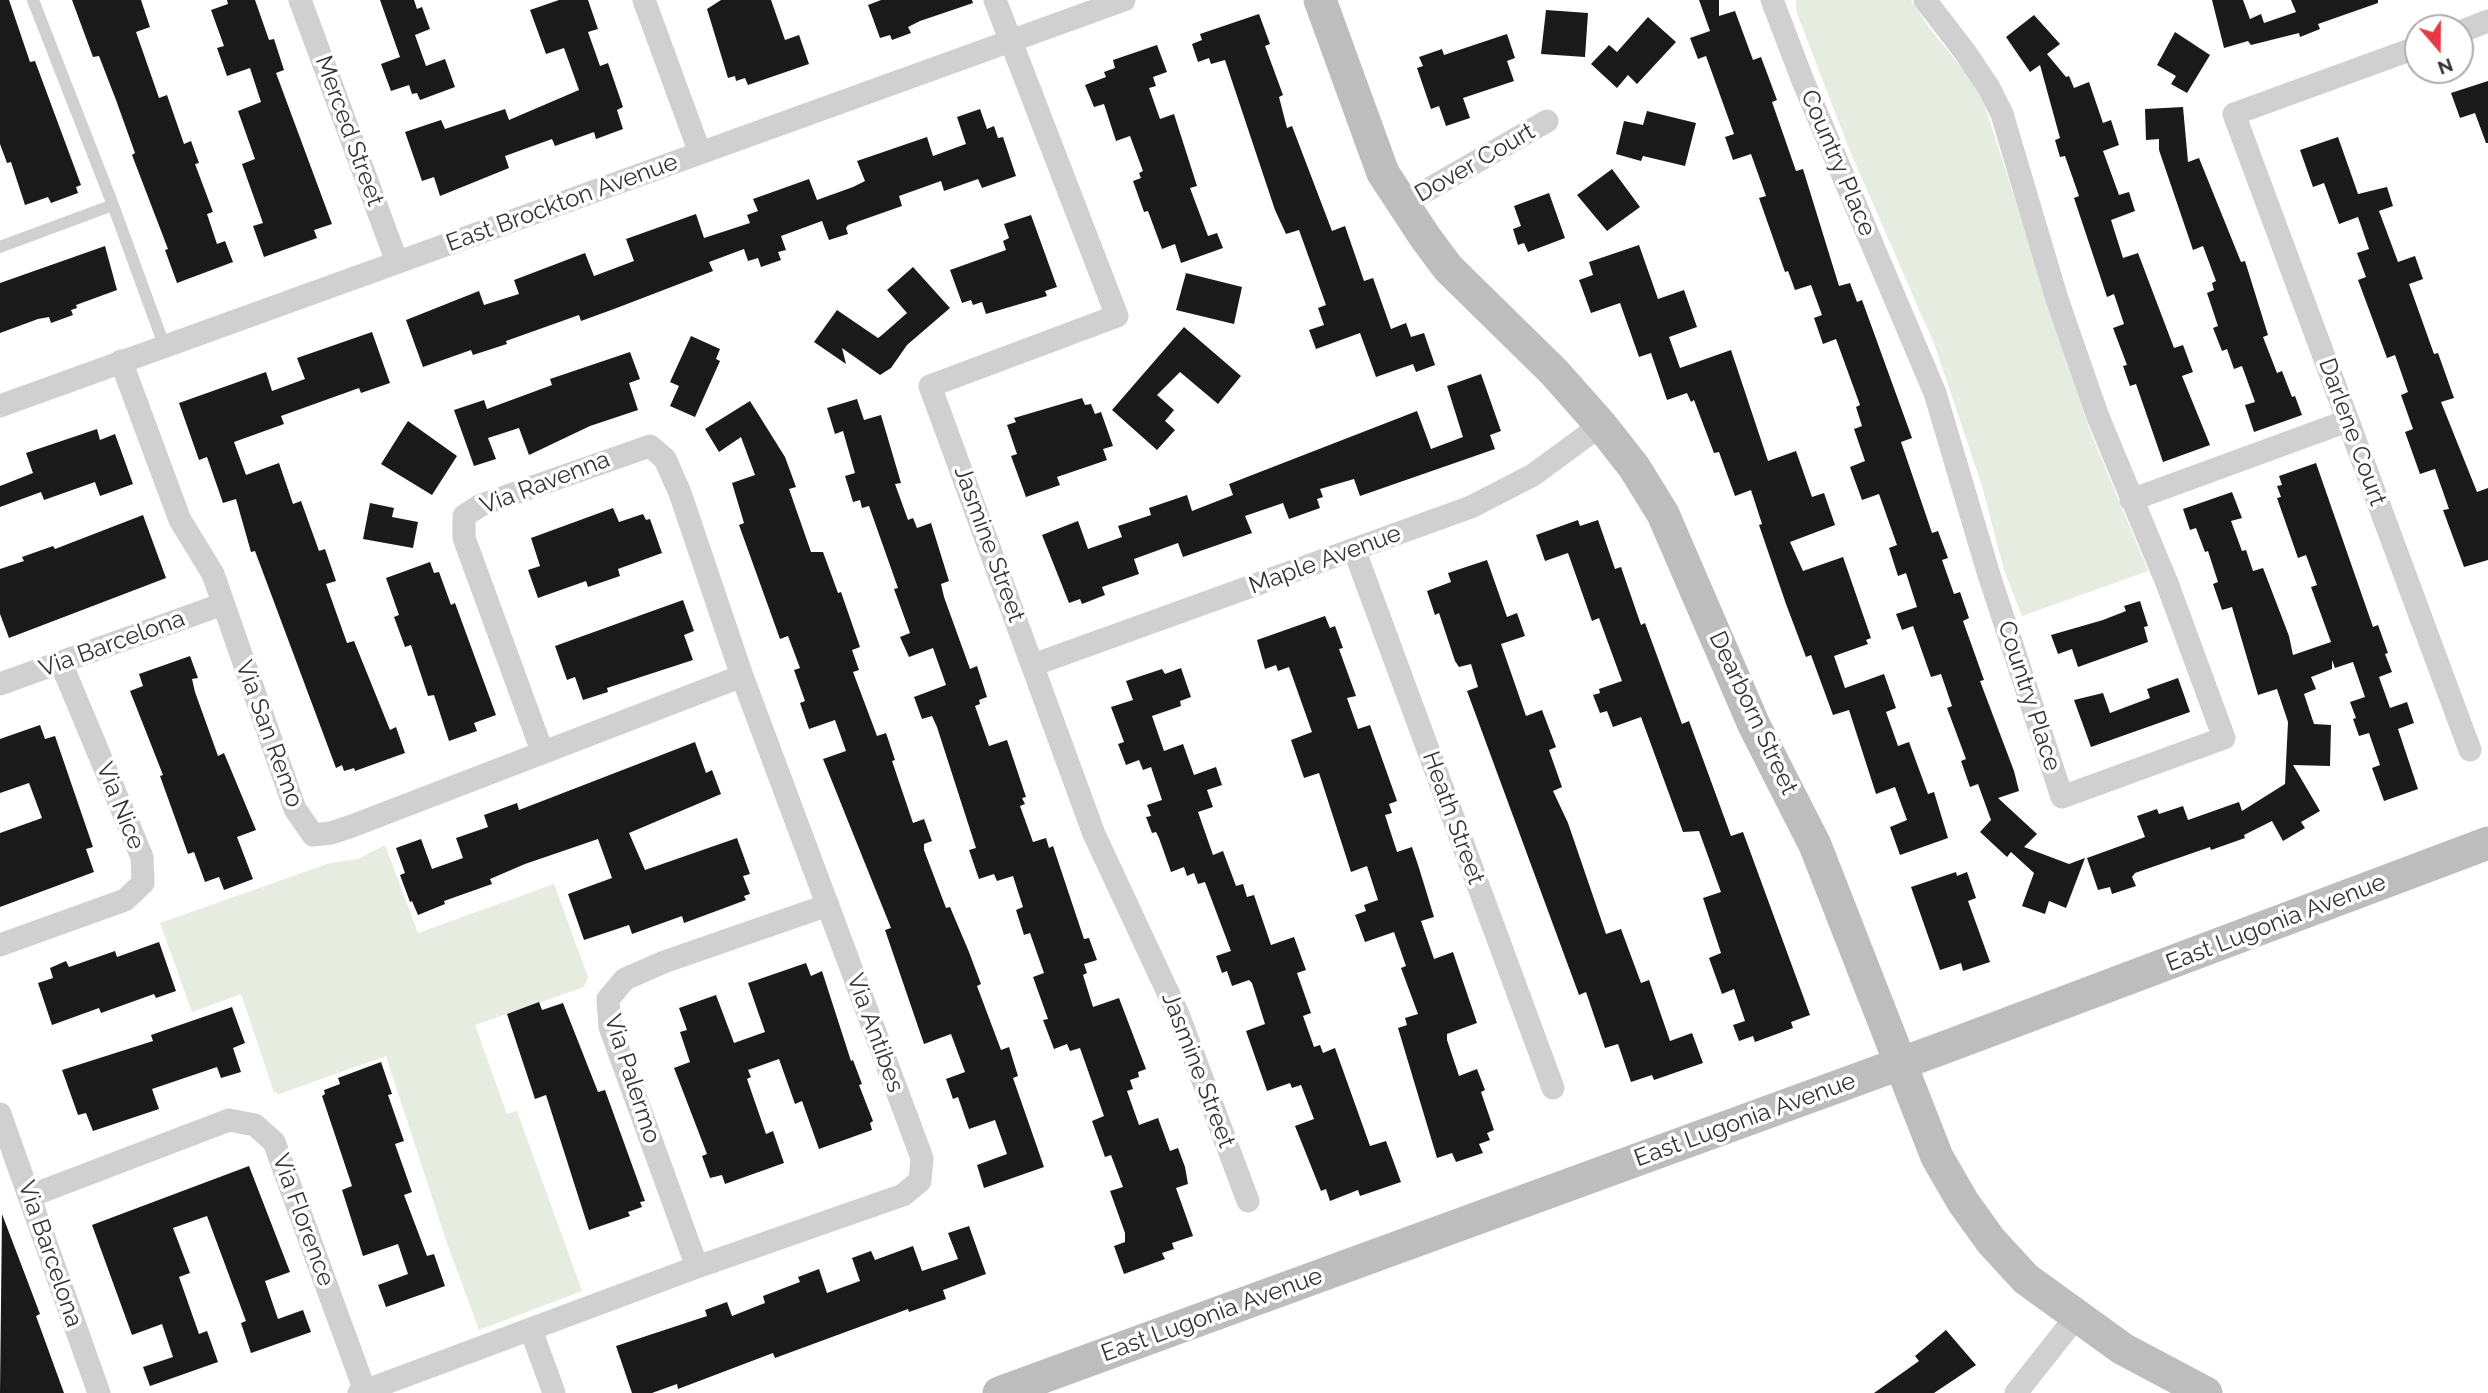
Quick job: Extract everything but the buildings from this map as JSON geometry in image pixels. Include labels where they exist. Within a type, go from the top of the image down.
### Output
[{"type":"street","name":"Merced Street","points":[[300,0],[397,262]]},
{"type":"street","points":[[644,0],[700,153]]},
{"type":"street","name":"Jasmine Street","points":[[995,0],[1117,316],[930,386],[1094,834],[1178,1014],[1248,1201]]},
{"type":"street","name":"East Brockton Avenue","points":[[0,406],[1124,0]]},
{"type":"street","name":"Dearborn Street","points":[[1320,0],[1384,173],[1404,204],[1448,268],[1554,372],[1601,425],[1634,467],[1662,514],[1754,725],[1815,845],[1937,1157],[1963,1202],[1991,1241],[2025,1279],[2123,1349],[2206,1393]]},
{"type":"street","name":"Country Place","points":[[1772,0],[1802,81],[1935,393],[1989,575],[2062,797],[2224,738],[2167,583],[2131,500],[2062,312],[2002,114],[1989,88],[1965,52],[1925,0]]},
{"type":"street","name":"Darlene Court","points":[[2404,52],[2234,114],[2470,750]]},
{"type":"street","name":"Dover Court","points":[[1404,204],[1547,121]]},
{"type":"street","name":"Via San Remo","points":[[121,362],[180,520],[213,574],[295,809],[313,835],[341,830],[742,676]]},
{"type":"street","points":[[2131,500],[2347,421]]},
{"type":"street","name":"Maple Avenue","points":[[1033,665],[1439,519],[1533,475],[1601,425]]},
{"type":"street","name":"Via Ravenna","points":[[542,751],[464,538],[464,516],[481,505],[650,446],[665,459],[680,493]]},
{"type":"street","name":"Via Antibes","points":[[531,1330],[697,1267],[904,1195],[920,1181],[922,1158],[742,676],[680,493]]},
{"type":"street","name":"Heath Street","points":[[1354,549],[1553,1088]]},
{"type":"street","name":"Via Barcelona","points":[[0,684],[223,604]]},
{"type":"street","name":"Via Nice","points":[[0,944],[125,900],[143,883],[142,857],[61,663]]},
{"type":"street","name":"East Lugonia Avenue","points":[[999,1393],[1899,1064],[2488,843]]},
{"type":"street","name":"Via Palermo","points":[[697,1267],[610,1027],[608,999],[625,979],[664,962],[828,905]]},
{"type":"street","name":"Via Barcelona","points":[[0,1114],[99,1393]]},
{"type":"street","name":"Via Florence","points":[[30,1196],[229,1121],[255,1125],[274,1142],[362,1392]]},
{"type":"street","points":[[2016,1393],[2076,1317]]},
{"type":"street","points":[[362,1392],[531,1330],[554,1393]]},
{"type":"lane","points":[[33,0],[164,345]]},
{"type":"lane","points":[[0,247],[113,205]]},
{"type":"shaded area","points":[[1796,0],[1911,0],[1930,29],[1966,73],[1983,101],[2089,429],[2148,571],[2022,616],[2004,570],[1982,486],[1935,346],[1850,151],[1796,11]]},
{"type":"shaded area","points":[[385,845],[418,933],[554,884],[588,977],[584,987],[475,1025],[507,1114],[517,1111],[582,1291],[479,1330],[447,1243],[386,1056],[279,1094],[274,1092],[241,994],[192,1012],[160,923],[330,863],[358,859]]}]
